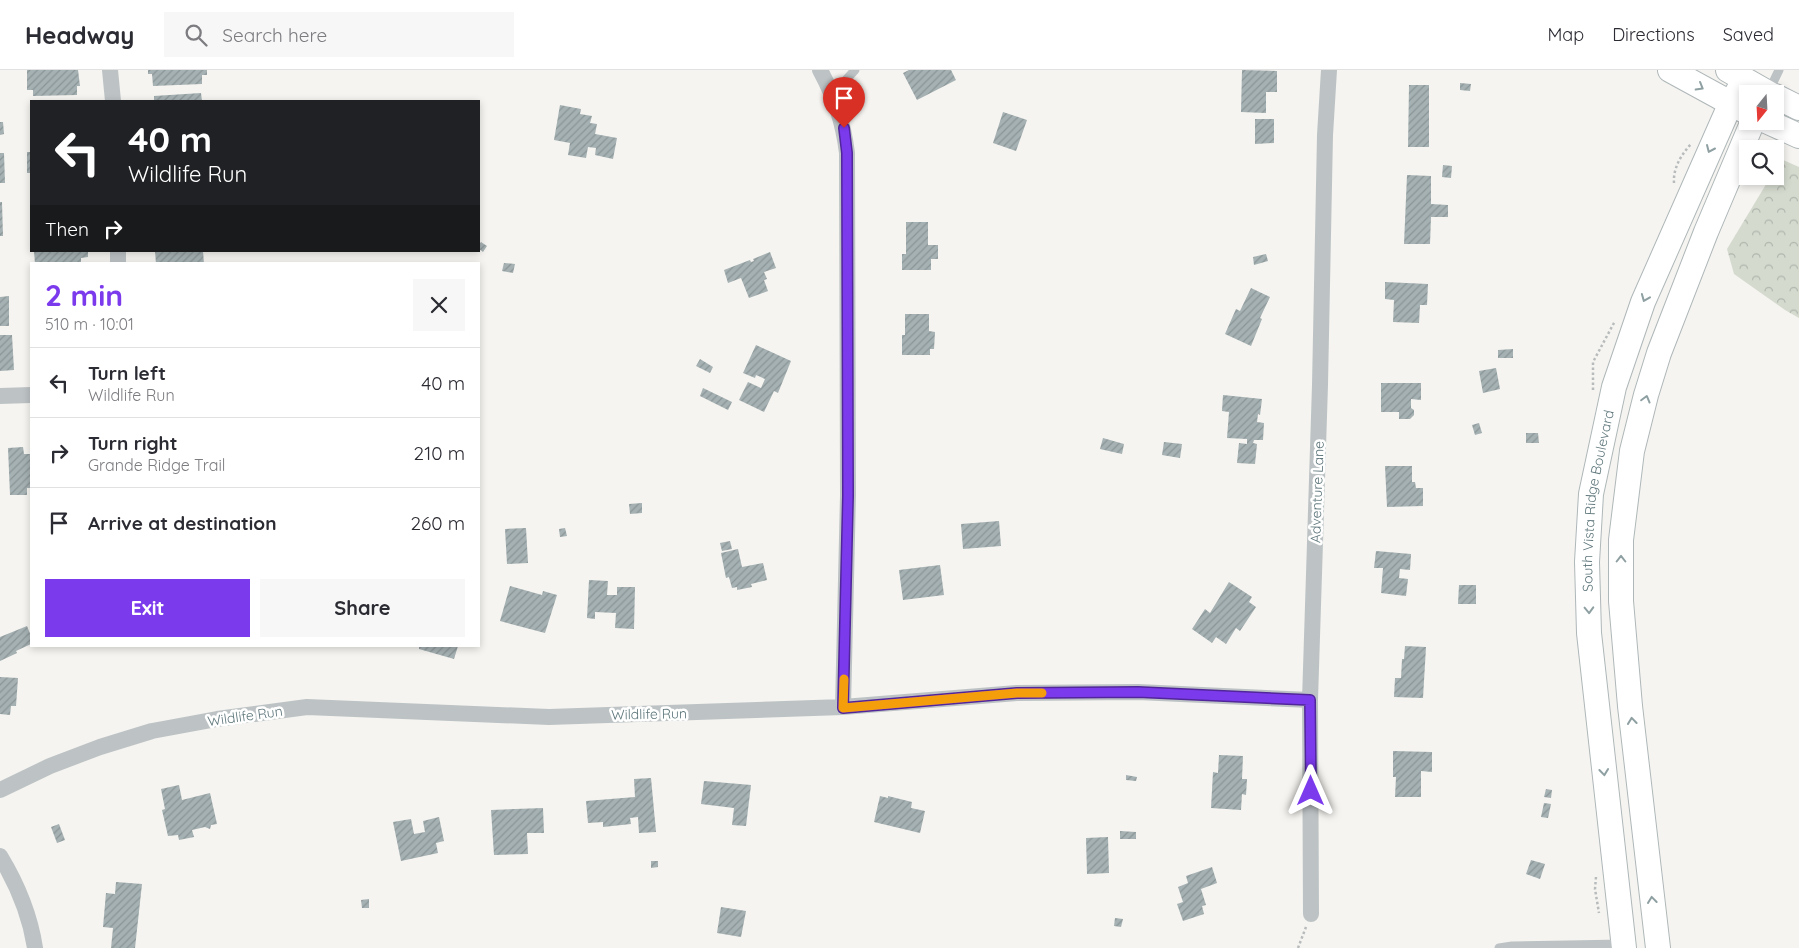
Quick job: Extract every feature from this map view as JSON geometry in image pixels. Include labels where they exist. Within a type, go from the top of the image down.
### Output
[{"type":"street","points":[[110,70],[113,100]]},
{"type":"street","points":[[820,70],[836,102],[844,128],[847,153],[848,496],[843,708]]},
{"type":"street","name":"Adventure Lane","points":[[1311,914],[1310,700],[1320,394],[1325,135],[1329,70]]},
{"type":"street","points":[[1670,70],[1739,109]]},
{"type":"street","points":[[1740,73],[1757,85]]},
{"type":"street","points":[[1784,101],[1799,108]]},
{"type":"street","name":"South Vista Ridge Boulevard","points":[[1624,946],[1590,633],[1587,562],[1591,494],[1614,387],[1643,302],[1739,109]]},
{"type":"street","points":[[1784,129],[1799,136]]},
{"type":"street","name":"South Vista Ridge Boulevard","points":[[1658,948],[1641,809],[1621,601],[1622,530],[1632,451],[1659,353],[1706,232],[1749,130]]},
{"type":"street","points":[[0,396],[30,395]]},
{"type":"street","name":"Wildlife Run","points":[[0,790],[50,766],[152,731],[217,719],[308,707],[549,717],[843,708],[1017,693],[1138,692],[1310,700]]},
{"type":"street","points":[[0,856],[20,896],[34,936],[36,948]]},
{"type":"lane","points":[[836,102],[843,83],[855,70]]},
{"type":"lane","points":[[1773,85],[1779,70]]},
{"type":"lane","points":[[1499,948],[1512,946],[1624,946]]},
{"type":"path","points":[[1298,948],[1311,914]]},
{"type":"green space","points":[[1784,160],[1799,167],[1799,318],[1734,274],[1727,249],[1766,185],[1784,185]]},
{"type":"building","points":[[27,70],[78,70],[80,86],[77,86],[77,95],[33,96],[33,90],[27,90]]},
{"type":"building","points":[[148,70],[207,70],[207,75],[202,75],[202,84],[153,86],[152,74],[148,74]]},
{"type":"building","points":[[909,70],[951,70],[956,80],[917,100],[903,73]]},
{"type":"building","points":[[1242,70],[1277,71],[1277,92],[1266,92],[1266,113],[1241,112]]},
{"type":"building","points":[[1460,83],[1471,84],[1470,91],[1460,90]]},
{"type":"building","points":[[1409,85],[1429,85],[1429,147],[1408,147]]},
{"type":"building","points":[[201,93],[202,100],[154,100],[154,96]]},
{"type":"building","points":[[560,105],[581,109],[580,114],[592,116],[590,123],[597,124],[595,134],[617,138],[613,159],[595,155],[596,148],[588,147],[586,158],[568,155],[570,143],[554,140]]},
{"type":"building","points":[[1003,112],[1027,120],[1016,151],[993,143]]},
{"type":"building","points":[[1255,119],[1274,119],[1274,143],[1255,144]]},
{"type":"building","points":[[0,122],[3,122],[4,134],[0,135]]},
{"type":"building","points":[[27,152],[30,152],[30,173],[27,173]]},
{"type":"building","points":[[0,153],[4,153],[5,183],[0,183]]},
{"type":"building","points":[[1443,165],[1452,166],[1451,178],[1442,177]]},
{"type":"building","points":[[1407,175],[1431,176],[1431,204],[1448,205],[1448,217],[1431,217],[1430,244],[1404,244]]},
{"type":"building","points":[[0,202],[2,202],[3,236],[0,236]]},
{"type":"building","points":[[906,222],[928,222],[928,245],[938,245],[938,259],[931,259],[931,270],[902,270],[902,254],[906,254]]},
{"type":"building","points":[[481,242],[487,246],[483,252],[480,250]]},
{"type":"building","points":[[34,252],[88,252],[88,257],[81,258],[81,262],[35,262]]},
{"type":"building","points":[[155,252],[203,252],[204,262],[156,262]]},
{"type":"building","points":[[770,252],[776,268],[764,272],[767,279],[764,280],[768,291],[749,298],[741,278],[728,283],[724,270],[750,260],[751,262],[754,261],[753,259]]},
{"type":"building","points":[[1266,254],[1268,261],[1254,265],[1253,257]]},
{"type":"building","points":[[504,263],[515,264],[513,273],[502,271]]},
{"type":"building","points":[[1385,282],[1428,284],[1427,305],[1420,305],[1419,323],[1393,322],[1394,300],[1385,299]]},
{"type":"building","points":[[1251,288],[1270,297],[1260,318],[1262,319],[1251,346],[1225,334],[1236,309],[1240,311]]},
{"type":"building","points":[[9,296],[9,326],[0,326],[0,297]]},
{"type":"building","points":[[905,314],[929,314],[929,331],[935,332],[934,349],[930,349],[930,355],[902,355],[902,335],[905,335]]},
{"type":"building","points":[[0,335],[12,335],[14,370],[0,371]]},
{"type":"building","points":[[756,345],[791,361],[778,393],[774,391],[764,412],[739,400],[748,382],[761,388],[765,379],[756,375],[755,378],[743,373]]},
{"type":"building","points":[[1513,349],[1513,358],[1498,358],[1498,350]]},
{"type":"building","points":[[700,359],[713,367],[710,373],[696,366]]},
{"type":"building","points":[[1496,368],[1500,389],[1483,393],[1479,371]]},
{"type":"building","points":[[1381,383],[1421,383],[1421,400],[1411,399],[1411,408],[1414,410],[1414,415],[1410,419],[1399,419],[1399,412],[1381,412]]},
{"type":"building","points":[[703,388],[732,402],[728,410],[700,396]]},
{"type":"building","points":[[1223,395],[1262,399],[1257,422],[1264,423],[1263,440],[1254,440],[1253,443],[1257,444],[1255,464],[1237,463],[1239,443],[1247,444],[1247,439],[1227,438],[1229,412],[1222,411]]},
{"type":"building","points":[[1479,423],[1482,433],[1475,435],[1472,425]]},
{"type":"building","points":[[1526,433],[1538,433],[1539,443],[1526,443]]},
{"type":"building","points":[[1103,438],[1124,444],[1122,454],[1100,449]]},
{"type":"building","points":[[1164,442],[1182,444],[1180,458],[1162,455]]},
{"type":"building","points":[[23,447],[24,454],[30,454],[30,488],[27,488],[27,495],[10,495],[8,448]]},
{"type":"building","points":[[1385,466],[1412,466],[1412,482],[1415,482],[1416,488],[1423,488],[1423,506],[1387,507]]},
{"type":"building","points":[[642,503],[642,513],[630,514],[629,504]]},
{"type":"building","points":[[999,521],[1001,546],[963,549],[961,524]]},
{"type":"building","points":[[526,528],[528,563],[507,564],[505,529]]},
{"type":"building","points":[[565,528],[567,536],[560,537],[559,529]]},
{"type":"building","points":[[730,541],[732,549],[722,551],[720,543]]},
{"type":"building","points":[[738,549],[742,567],[763,563],[767,580],[751,584],[752,587],[737,590],[737,587],[732,588],[729,577],[726,578],[721,553]]},
{"type":"building","points":[[1376,551],[1411,554],[1410,570],[1400,569],[1399,578],[1408,579],[1406,596],[1381,593],[1383,568],[1374,568]]},
{"type":"building","points":[[940,565],[944,595],[903,600],[899,570]]},
{"type":"building","points":[[589,580],[608,581],[607,595],[617,595],[617,587],[635,587],[634,629],[615,628],[616,613],[595,612],[595,619],[587,618]]},
{"type":"building","points":[[1229,582],[1252,597],[1249,602],[1256,607],[1240,631],[1236,628],[1226,644],[1216,637],[1212,643],[1192,629],[1205,609],[1210,613]]},
{"type":"building","points":[[1459,585],[1476,585],[1476,604],[1458,604]]},
{"type":"building","points":[[510,586],[542,595],[543,591],[557,595],[545,633],[500,621]]},
{"type":"building","points":[[27,626],[30,634],[30,644],[0,661],[0,637]]},
{"type":"building","points":[[1405,646],[1426,647],[1423,698],[1394,697],[1395,678],[1401,678]]},
{"type":"building","points":[[419,647],[458,647],[454,659],[419,649]]},
{"type":"building","points":[[0,677],[18,678],[16,706],[11,706],[10,715],[0,714]]},
{"type":"building","points":[[1393,751],[1432,752],[1432,772],[1421,771],[1421,797],[1395,797],[1396,777],[1393,777]]},
{"type":"building","points":[[1219,755],[1243,756],[1242,779],[1247,779],[1246,795],[1242,794],[1241,810],[1211,808],[1213,772],[1218,773]]},
{"type":"building","points":[[1126,775],[1137,777],[1136,781],[1126,780]]},
{"type":"building","points":[[651,778],[656,832],[639,833],[638,817],[630,818],[631,824],[603,827],[603,822],[588,823],[586,801],[635,797],[634,779]]},
{"type":"building","points":[[704,781],[751,785],[746,826],[732,825],[734,808],[701,804]]},
{"type":"building","points":[[179,785],[182,800],[210,793],[217,824],[211,825],[210,829],[205,827],[192,830],[194,837],[179,840],[178,835],[168,836],[162,810],[165,809],[161,789]]},
{"type":"building","points":[[1546,789],[1552,790],[1551,798],[1544,797]]},
{"type":"building","points":[[880,796],[912,802],[911,808],[925,811],[920,833],[874,822]]},
{"type":"building","points":[[1544,803],[1551,804],[1548,818],[1541,817]]},
{"type":"building","points":[[543,808],[544,833],[527,833],[528,854],[494,855],[491,810]]},
{"type":"building","points":[[439,817],[444,841],[436,843],[438,853],[401,861],[393,822],[411,819],[414,834],[425,832],[423,821]]},
{"type":"building","points":[[59,824],[65,840],[57,843],[51,827]]},
{"type":"building","points":[[1120,831],[1136,832],[1136,839],[1120,839]]},
{"type":"building","points":[[1108,837],[1109,873],[1087,874],[1086,838]]},
{"type":"building","points":[[1531,860],[1545,864],[1540,879],[1526,874]]},
{"type":"building","points":[[651,861],[658,861],[658,867],[651,868]]},
{"type":"building","points":[[1212,867],[1217,883],[1201,889],[1206,905],[1202,906],[1204,914],[1183,921],[1177,904],[1183,902],[1178,887],[1188,883],[1186,876]]},
{"type":"building","points":[[116,882],[142,884],[135,948],[111,948],[113,928],[103,927],[106,893],[115,894]]},
{"type":"building","points":[[369,899],[369,908],[362,908],[361,900]]},
{"type":"building","points":[[721,907],[746,911],[741,937],[717,933]]},
{"type":"building","points":[[1115,918],[1123,919],[1121,927],[1114,926]]},
{"type":"slow traffic","points":[[844,679],[843,708],[1017,693],[1042,693]]},
{"type":"route","points":[[844,128],[847,153],[848,496],[843,708],[1017,693],[1138,692],[1310,700],[1311,791]]}]
